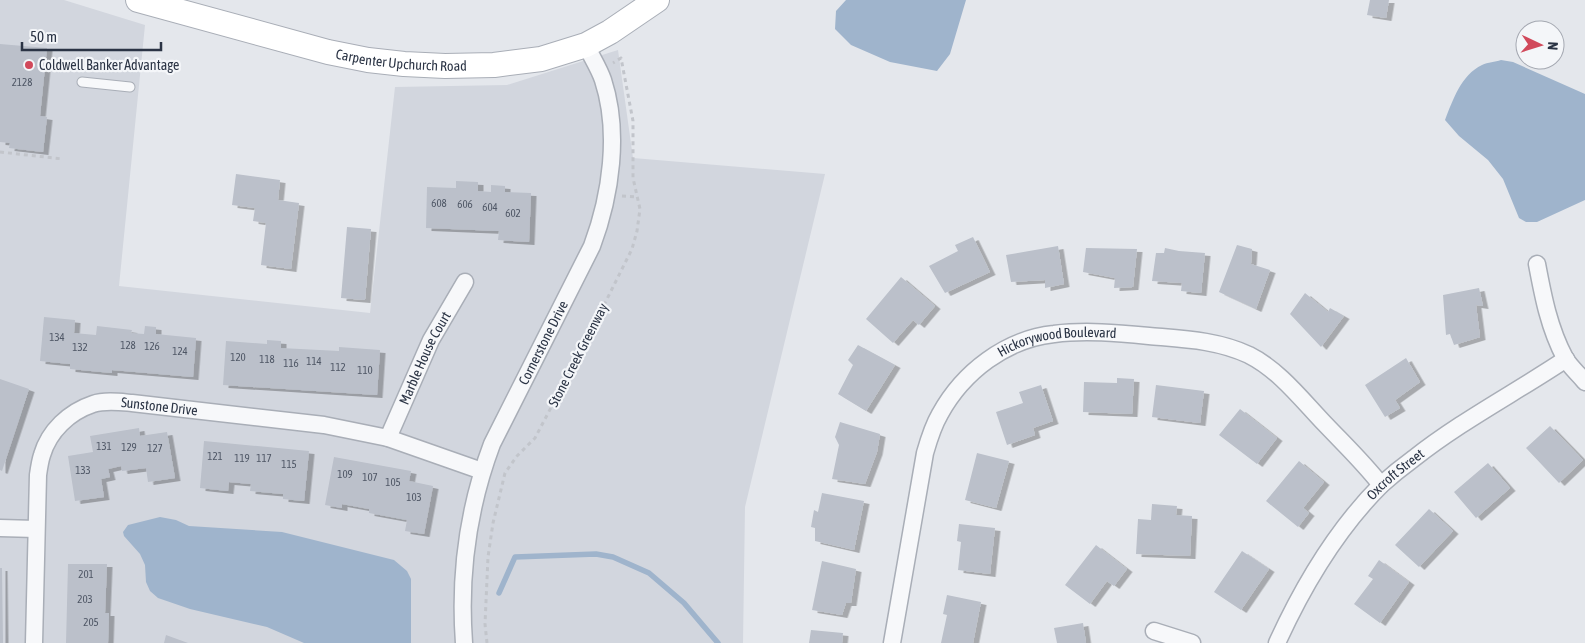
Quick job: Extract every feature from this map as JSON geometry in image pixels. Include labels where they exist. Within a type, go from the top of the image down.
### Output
[{"type":"street","name":"Carpenter Upchurch Road","points":[[138,0],[325,51],[404,64],[445,66],[494,65],[541,59],[586,45],[610,32],[656,0]]},
{"type":"street","name":"Cornerstone Drive","points":[[464,643],[462,614],[464,559],[470,522],[482,471],[492,444],[592,246],[608,195],[612,140],[608,107],[603,80],[586,45]]},
{"type":"street","points":[[1537,264],[1546,309],[1566,359],[1585,382]]},
{"type":"street","name":"Marble House Court","points":[[388,438],[431,340],[465,282]]},
{"type":"street","name":"Hickorywood Boulevard","points":[[892,643],[925,452],[931,434],[940,414],[964,381],[983,363],[1001,351],[1023,341],[1053,334],[1099,333],[1209,341],[1228,347],[1250,356],[1271,370],[1299,396],[1381,485]]},
{"type":"street","name":"Oxcroft Street","points":[[1277,643],[1315,570],[1358,511],[1381,485],[1462,424],[1566,359]]},
{"type":"street","name":"Sunstone Drive","points":[[34,643],[38,475],[42,455],[50,436],[64,420],[94,404],[112,402],[132,403],[305,423],[388,438],[482,471]]},
{"type":"street","points":[[0,528],[36,529]]},
{"type":"street","points":[[1154,631],[1192,643]]},
{"type":"lane","points":[[82,82],[130,87]]},
{"type":"path","name":"Stone Creek Greenway","points":[[486,643],[484,624],[488,557],[493,523],[505,472],[535,438],[632,249],[637,231],[640,210],[633,178],[633,121],[621,58]]},
{"type":"path","points":[[0,152],[63,159]]},
{"type":"shaded area","points":[[0,0],[64,0],[145,25],[119,286],[370,313],[395,87],[507,85],[618,50],[633,158],[825,174],[745,507],[743,643],[0,643]]},
{"type":"water","points":[[846,0],[966,0],[950,54],[937,71],[890,62],[851,45],[835,29],[836,11]]},
{"type":"water","points":[[1501,60],[1513,62],[1515,63],[1515,70],[1531,70],[1585,94],[1585,200],[1537,222],[1526,222],[1519,218],[1503,179],[1488,160],[1459,136],[1445,120],[1451,104],[1468,75],[1487,63]]},
{"type":"water","points":[[160,517],[176,520],[189,526],[282,532],[394,560],[407,571],[411,579],[411,643],[304,643],[267,627],[190,609],[158,598],[150,591],[146,582],[145,565],[140,554],[124,536],[123,532],[128,525]]},
{"type":"building","points":[[1370,0],[1389,0],[1386,18],[1367,15]]},
{"type":"building","points":[[0,44],[47,48],[40,116],[47,117],[43,152],[9,148],[10,143],[0,142]]},
{"type":"building","points":[[236,174],[280,180],[278,200],[299,203],[291,269],[261,265],[266,223],[253,221],[255,208],[232,205]]},
{"type":"building","points":[[456,181],[478,182],[478,191],[491,192],[491,185],[505,186],[505,192],[531,193],[529,242],[498,240],[499,231],[426,228],[427,187],[456,188]]},
{"type":"building","points":[[347,227],[371,229],[365,300],[341,298]]},
{"type":"building","points":[[973,237],[990,272],[945,293],[929,266],[958,251],[955,245]]},
{"type":"building","points":[[1237,245],[1252,249],[1251,264],[1270,270],[1256,309],[1219,292]]},
{"type":"building","points":[[1058,246],[1064,284],[1045,288],[1045,280],[1011,282],[1006,255]]},
{"type":"building","points":[[1086,248],[1137,249],[1133,287],[1114,288],[1115,278],[1083,272]]},
{"type":"building","points":[[1165,248],[1205,253],[1201,293],[1181,291],[1182,283],[1152,281],[1156,253],[1164,253]]},
{"type":"building","points":[[901,277],[935,306],[919,325],[913,320],[893,343],[866,319]]},
{"type":"building","points":[[1479,288],[1483,306],[1476,305],[1480,337],[1454,345],[1450,334],[1446,335],[1443,295]]},
{"type":"building","points":[[1305,293],[1328,312],[1330,308],[1344,316],[1321,347],[1290,314]]},
{"type":"building","points":[[44,317],[75,320],[74,333],[96,335],[97,326],[132,330],[131,333],[144,334],[145,326],[156,327],[156,334],[196,338],[193,377],[112,370],[112,373],[70,369],[70,364],[40,361]]},
{"type":"building","points":[[267,340],[281,341],[281,348],[339,351],[339,347],[380,350],[377,395],[223,385],[226,341],[267,344]]},
{"type":"building","points":[[858,345],[895,365],[866,411],[838,394],[853,365],[848,360]]},
{"type":"building","points":[[1406,358],[1420,382],[1395,400],[1400,408],[1385,417],[1365,385]]},
{"type":"building","points":[[1117,378],[1134,379],[1132,414],[1083,412],[1084,382],[1117,383]]},
{"type":"building","points":[[0,379],[29,389],[2,471],[0,470]]},
{"type":"building","points":[[1041,385],[1053,421],[1033,428],[1035,435],[1007,445],[996,412],[1023,403],[1019,392]]},
{"type":"building","points":[[1156,385],[1204,391],[1200,423],[1152,417]]},
{"type":"building","points":[[1240,409],[1277,438],[1257,464],[1219,435]]},
{"type":"building","points":[[840,422],[880,434],[877,452],[865,484],[832,479],[839,445],[835,437]]},
{"type":"building","points":[[1550,426],[1583,460],[1559,483],[1526,448]]},
{"type":"building","points":[[139,428],[140,436],[167,432],[175,478],[148,482],[146,468],[122,471],[121,466],[108,469],[110,477],[101,479],[104,497],[75,501],[68,456],[93,452],[90,436]]},
{"type":"building","points":[[204,441],[309,451],[304,501],[283,499],[283,494],[250,491],[251,484],[229,482],[228,491],[200,488]]},
{"type":"building","points":[[977,453],[1009,461],[996,508],[965,500]]},
{"type":"building","points":[[334,457],[411,471],[409,481],[433,486],[424,534],[405,531],[407,520],[369,513],[369,509],[342,504],[342,508],[325,505]]},
{"type":"building","points":[[1299,461],[1324,482],[1303,508],[1309,513],[1298,527],[1266,501]]},
{"type":"building","points":[[1488,463],[1510,488],[1476,518],[1454,492]]},
{"type":"building","points":[[822,493],[864,501],[854,550],[815,541],[815,528],[811,527],[814,510],[818,512]]},
{"type":"building","points":[[1152,504],[1177,506],[1176,515],[1192,516],[1190,556],[1136,554],[1138,519],[1151,520]]},
{"type":"building","points":[[1429,509],[1453,531],[1419,567],[1395,545]]},
{"type":"building","points":[[959,524],[995,528],[990,574],[958,570],[961,542],[957,541]]},
{"type":"building","points":[[1096,545],[1127,569],[1114,586],[1107,581],[1090,604],[1065,585]]},
{"type":"building","points":[[1242,551],[1269,569],[1241,610],[1214,592]]},
{"type":"building","points":[[1379,560],[1409,582],[1380,623],[1354,604],[1373,579],[1368,576]]},
{"type":"building","points":[[822,561],[856,569],[851,603],[846,603],[842,615],[812,610]]},
{"type":"building","points":[[68,564],[107,564],[105,613],[109,613],[108,643],[66,643]]},
{"type":"building","points":[[0,568],[2,568],[3,643],[0,643]]},
{"type":"building","points":[[947,595],[981,602],[973,643],[941,643],[947,615],[943,614]]},
{"type":"building","points":[[1083,623],[1086,643],[1057,643],[1054,628]]},
{"type":"building","points":[[811,630],[843,633],[842,643],[809,643]]},
{"type":"building","points":[[166,635],[188,643],[164,643]]},
{"type":"waterway","points":[[499,593],[515,557],[596,554],[613,557],[649,573],[684,603],[718,643]]},
{"type":"place","name":"Coldwell Banker Advantage","points":[[29,65]]}]
